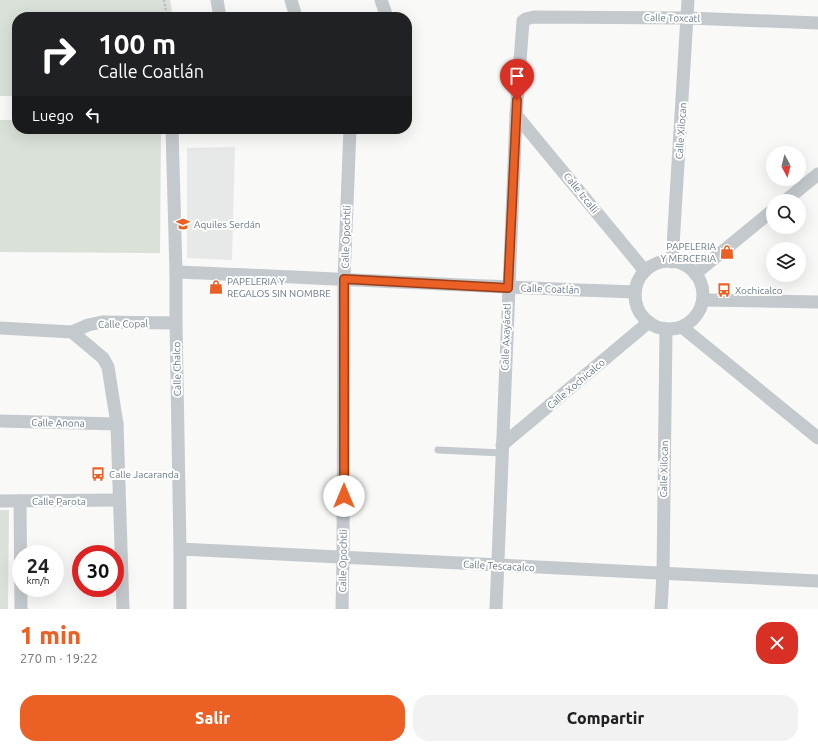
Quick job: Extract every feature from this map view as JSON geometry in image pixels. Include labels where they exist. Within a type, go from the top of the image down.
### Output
[{"type":"street","points":[[217,0],[219,12]]},
{"type":"street","points":[[291,0],[295,12]]},
{"type":"street","points":[[380,0],[385,12]]},
{"type":"street","name":"Calle Xilocan","points":[[672,262],[688,0]]},
{"type":"street","name":"Calle Toxcatl","points":[[526,19],[530,17],[688,18],[818,23]]},
{"type":"street","name":"Calle Axayácatl","points":[[496,609],[516,115],[522,25],[526,19]]},
{"type":"street","name":"Calle Izcalli","points":[[516,115],[645,271]]},
{"type":"street","name":"Calle Chalco","points":[[172,134],[176,272],[180,609]]},
{"type":"street","name":"Calle Opochtli","points":[[342,609],[344,558],[344,279],[350,134]]},
{"type":"street","points":[[793,194],[818,174]]},
{"type":"street","points":[[696,274],[766,216]]},
{"type":"street","points":[[672,262],[684,265],[696,274],[702,288],[703,300],[694,318],[682,327],[666,329],[660,328],[649,322],[639,311],[635,292],[637,284],[645,271],[655,264],[672,262]]},
{"type":"street","name":"Calle Coatlán","points":[[176,272],[508,288],[635,292]]},
{"type":"street","points":[[703,300],[818,302]]},
{"type":"street","name":"Calle Copal","points":[[0,328],[72,332],[88,325],[102,322],[176,323]]},
{"type":"street","name":"Calle Xochicalco","points":[[502,449],[649,322]]},
{"type":"street","points":[[682,327],[818,438]]},
{"type":"street","name":"Calle Xilocan","points":[[661,609],[663,574],[666,329]]},
{"type":"street","points":[[72,332],[103,358],[108,367],[117,424],[123,609]]},
{"type":"street","name":"Calle Anona","points":[[0,422],[117,424]]},
{"type":"street","name":"Calle Parota","points":[[0,501],[119,500]]},
{"type":"street","points":[[20,501],[20,609]]},
{"type":"street","name":"Calle Tescacalco","points":[[180,550],[818,581]]},
{"type":"lane","points":[[438,450],[502,449]]},
{"type":"path","points":[[164,0],[166,12]]},
{"type":"shaded area","points":[[0,0],[170,0],[172,12],[12,12],[12,96],[0,96]]},
{"type":"shaded area","points":[[0,120],[12,120],[12,134],[161,134],[160,253],[0,252]]},
{"type":"shaded area","points":[[235,147],[232,260],[187,258],[187,148]]},
{"type":"shaded area","points":[[0,510],[9,510],[8,609],[0,609]]},
{"type":"place","name":"Aquiles Serdán","points":[[183,224]]},
{"type":"place","name":"PAPELERIA Y MERCERIA","points":[[727,252]]},
{"type":"place","name":"PAPELERIA Y REGALOS SIN NOMBRE","points":[[216,287]]},
{"type":"place","name":"Xochicalco","points":[[724,290]]},
{"type":"place","name":"Calle Jacaranda","points":[[98,474]]},
{"type":"route","points":[[344,496],[344,279],[508,288],[517,100]]}]
